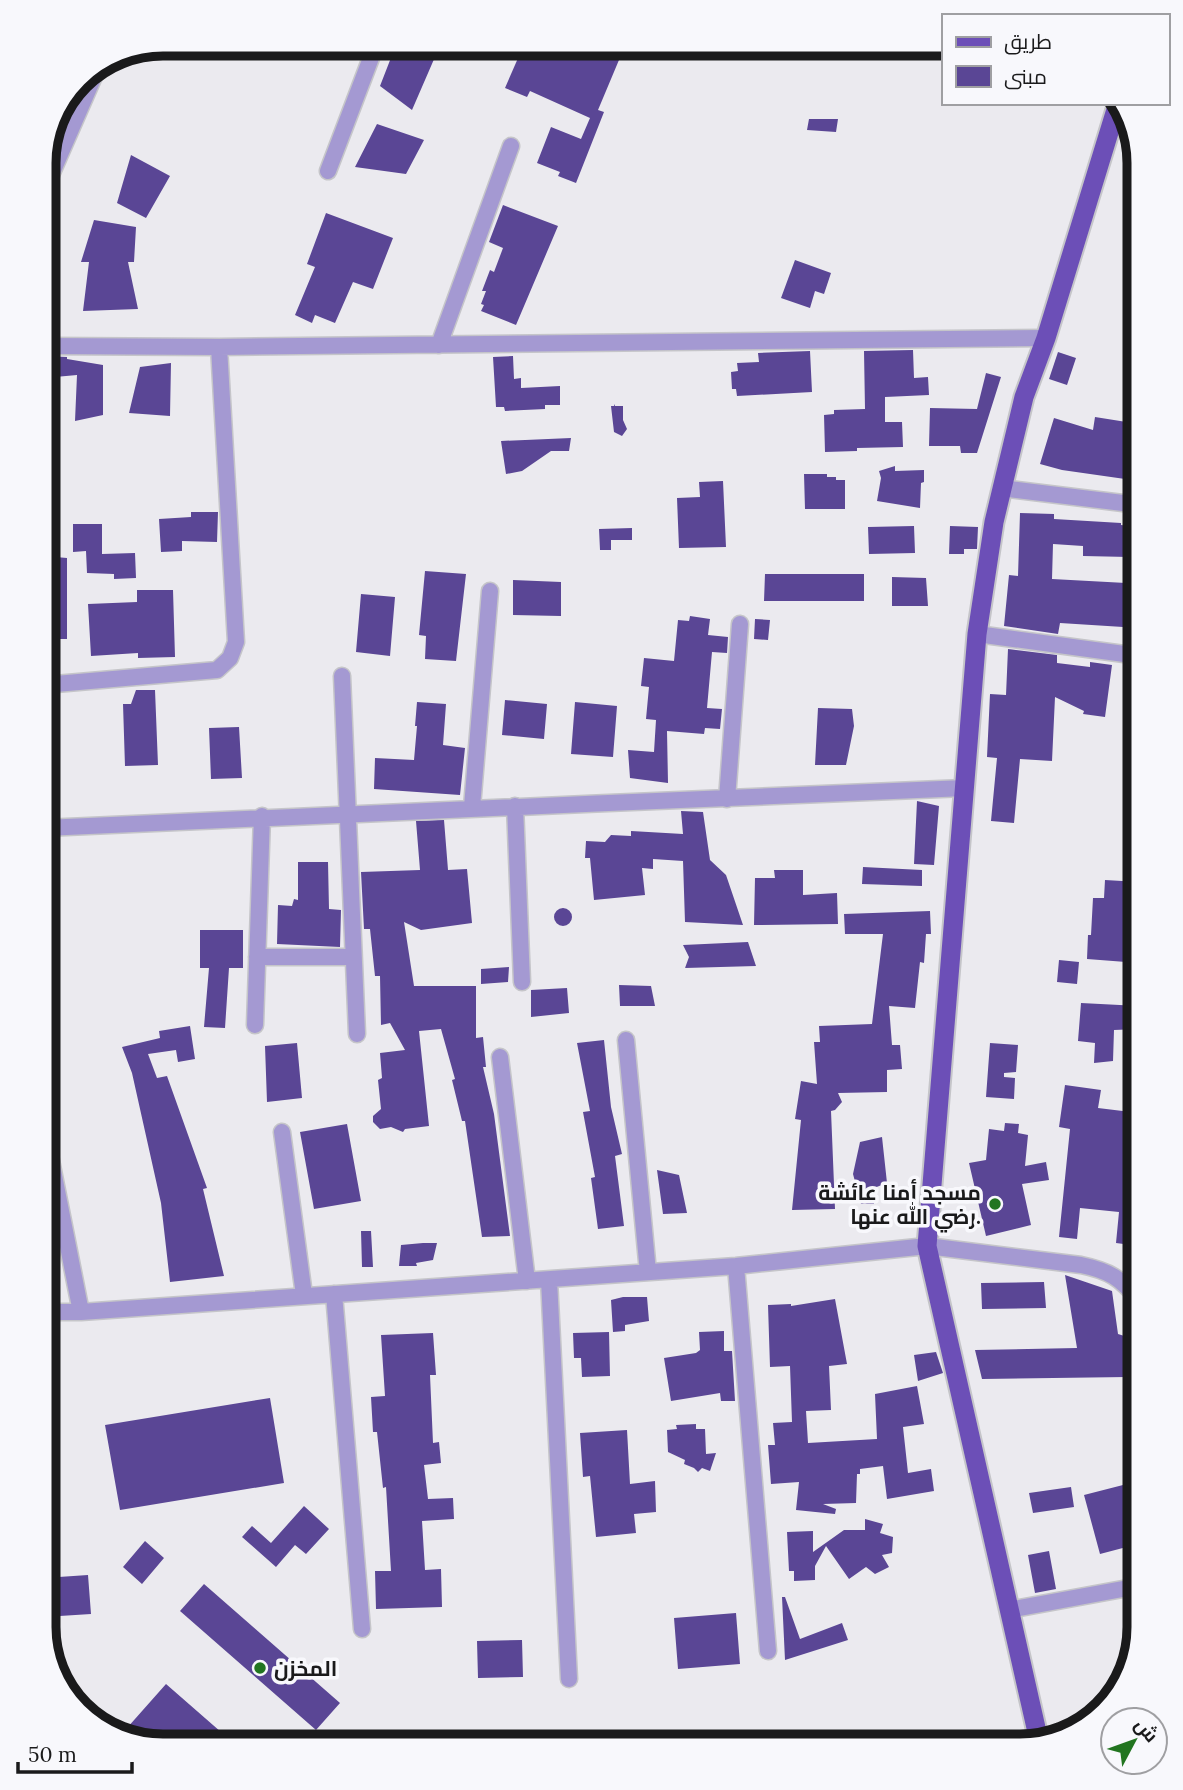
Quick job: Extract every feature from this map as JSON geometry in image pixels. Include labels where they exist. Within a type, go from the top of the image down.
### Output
[{"type":"main road","points":[[1037,1732],[927,1246],[977,634],[1001,488],[1024,397],[1046,338],[1115,114]]},
{"type":"street","points":[[328,171],[372,56]]},
{"type":"street","points":[[56,164],[90,85]]},
{"type":"street","points":[[439,345],[511,146]]},
{"type":"street","points":[[56,346],[219,347],[1046,338]]},
{"type":"street","points":[[56,684],[217,670],[230,658],[236,642],[219,347]]},
{"type":"street","points":[[1001,488],[1127,504]]},
{"type":"street","points":[[472,807],[490,591]]},
{"type":"street","points":[[727,799],[740,624]]},
{"type":"street","points":[[977,634],[1127,654]]},
{"type":"street","points":[[342,676],[357,1034]]},
{"type":"street","points":[[56,827],[348,812],[965,788]]},
{"type":"street","points":[[515,806],[522,982]]},
{"type":"street","points":[[255,1025],[261,816]]},
{"type":"street","points":[[257,957],[354,957]]},
{"type":"street","points":[[626,1040],[648,1272]]},
{"type":"street","points":[[500,1057],[527,1281]]},
{"type":"street","points":[[282,1132],[304,1295]]},
{"type":"street","points":[[56,1186],[81,1312]]},
{"type":"street","points":[[56,1312],[736,1266],[927,1246],[1081,1265],[1104,1270],[1116,1276],[1127,1287]]},
{"type":"street","points":[[736,1266],[768,1651]]},
{"type":"street","points":[[549,1280],[569,1679]]},
{"type":"street","points":[[334,1294],[362,1629]]},
{"type":"street","points":[[1008,1610],[1127,1588]]},
{"type":"building","points":[[392,56],[435,56],[412,110],[380,86]]},
{"type":"building","points":[[519,56],[621,56],[598,110],[604,112],[576,183],[558,176],[560,172],[537,163],[551,127],[581,139],[590,118],[530,91],[527,97],[505,88]]},
{"type":"building","points":[[809,119],[838,119],[836,132],[807,130]]},
{"type":"building","points":[[377,124],[424,140],[406,174],[355,167]]},
{"type":"building","points":[[131,155],[170,176],[146,218],[117,203]]},
{"type":"building","points":[[503,205],[558,226],[516,325],[481,311],[486,291],[482,291],[490,270],[494,272],[503,248],[489,242]]},
{"type":"building","points":[[326,213],[393,238],[373,289],[353,282],[335,323],[315,315],[312,323],[295,315],[315,267],[307,264]]},
{"type":"building","points":[[94,220],[136,227],[134,262],[128,262],[138,309],[83,311],[89,262],[81,262]]},
{"type":"building","points":[[795,260],[831,273],[824,294],[815,291],[810,308],[781,298]]},
{"type":"building","points":[[913,350],[914,378],[928,377],[929,395],[885,397],[885,422],[902,422],[903,447],[825,452],[824,415],[834,414],[834,410],[865,409],[864,351]]},
{"type":"building","points":[[810,351],[812,392],[737,396],[736,389],[732,389],[731,372],[738,371],[737,363],[759,362],[758,353]]},
{"type":"building","points":[[1058,352],[1076,358],[1067,385],[1049,379]]},
{"type":"building","points":[[513,356],[514,379],[521,378],[521,388],[560,386],[560,405],[545,405],[545,409],[505,411],[504,407],[496,407],[493,357]]},
{"type":"building","points":[[56,357],[103,365],[103,415],[75,421],[77,375],[56,377]]},
{"type":"building","points":[[171,363],[170,416],[129,413],[140,367]]},
{"type":"building","points":[[986,373],[1001,377],[977,453],[961,453],[960,446],[929,446],[930,408],[977,409]]},
{"type":"building","points":[[611,406],[623,406],[623,420],[627,429],[622,436],[614,432]]},
{"type":"building","points":[[1095,417],[1127,422],[1127,479],[1062,470],[1040,464],[1054,418],[1093,430]]},
{"type":"building","points":[[571,438],[569,451],[551,451],[522,471],[506,474],[501,441]]},
{"type":"building","points":[[895,466],[895,471],[924,470],[920,508],[877,501],[881,478],[879,471]]},
{"type":"building","points":[[804,474],[827,474],[827,477],[836,477],[836,480],[845,480],[845,509],[805,509]]},
{"type":"building","points":[[723,481],[726,547],[679,548],[677,498],[700,497],[699,482]]},
{"type":"building","points":[[191,512],[218,512],[217,542],[182,541],[182,551],[161,552],[159,519],[191,517]]},
{"type":"building","points":[[1020,513],[1054,514],[1054,519],[1121,523],[1127,526],[1127,557],[1083,556],[1083,546],[1053,544],[1052,579],[1126,583],[1127,574],[1127,627],[1060,623],[1058,634],[1004,626],[1009,575],[1018,576]]},
{"type":"building","points":[[73,524],[102,524],[102,554],[135,553],[136,578],[114,579],[114,574],[87,573],[86,551],[73,552]]},
{"type":"building","points":[[914,526],[915,553],[869,554],[868,527]]},
{"type":"building","points":[[950,526],[978,527],[977,549],[964,549],[964,554],[949,554]]},
{"type":"building","points":[[632,528],[632,540],[611,540],[611,550],[600,550],[599,529]]},
{"type":"building","points":[[56,557],[67,558],[67,639],[56,639]]},
{"type":"building","points":[[425,571],[466,574],[456,661],[425,659],[426,636],[419,635]]},
{"type":"building","points":[[765,574],[864,574],[864,601],[764,601]]},
{"type":"building","points":[[892,577],[926,578],[928,606],[892,606]]},
{"type":"building","points":[[513,580],[561,582],[561,616],[513,615]]},
{"type":"building","points":[[137,590],[173,590],[175,657],[138,658],[138,653],[91,656],[88,604],[137,602]]},
{"type":"building","points":[[361,594],[395,597],[390,656],[356,652]]},
{"type":"building","points":[[690,616],[710,619],[708,635],[728,637],[727,653],[712,652],[707,708],[722,709],[720,729],[705,728],[704,734],[667,731],[668,783],[630,778],[628,750],[654,752],[656,720],[646,719],[649,687],[641,686],[644,658],[674,661],[678,620],[689,621]]},
{"type":"building","points":[[755,619],[770,620],[768,640],[754,639]]},
{"type":"building","points":[[1008,649],[1057,655],[1057,663],[1090,667],[1090,662],[1112,665],[1105,717],[1083,714],[1084,711],[1055,697],[1052,761],[1020,759],[1014,823],[991,821],[997,758],[987,757],[990,694],[1006,695]]},
{"type":"building","points":[[136,690],[155,690],[158,765],[125,766],[123,704],[131,704]]},
{"type":"building","points":[[505,700],[547,704],[544,739],[502,735]]},
{"type":"building","points":[[417,702],[446,704],[443,745],[465,748],[460,795],[374,789],[375,758],[414,760]]},
{"type":"building","points":[[575,702],[617,706],[613,757],[571,754]]},
{"type":"building","points":[[818,708],[852,709],[854,726],[846,765],[815,765]]},
{"type":"building","points":[[239,727],[242,778],[211,779],[209,728]]},
{"type":"building","points":[[917,801],[939,806],[934,865],[914,864]]},
{"type":"building","points":[[681,811],[703,812],[710,860],[726,875],[743,925],[685,922],[683,861],[653,859],[653,869],[642,868],[645,895],[594,900],[590,858],[585,858],[586,841],[605,842],[611,835],[631,836],[631,831],[683,834]]},
{"type":"building","points":[[444,820],[448,870],[467,869],[472,923],[421,930],[404,922],[414,986],[476,986],[476,1038],[483,1037],[486,1067],[483,1067],[494,1114],[510,1236],[482,1237],[465,1121],[462,1121],[452,1080],[455,1079],[441,1029],[419,1031],[429,1126],[405,1129],[403,1132],[391,1127],[380,1129],[373,1122],[373,1116],[381,1109],[378,1080],[382,1078],[380,1053],[405,1050],[390,1023],[381,1025],[380,976],[375,976],[370,929],[364,929],[361,872],[420,870],[416,821]]},
{"type":"building","points":[[298,862],[328,862],[329,909],[341,910],[340,947],[277,944],[278,905],[292,906],[294,899],[298,900]]},
{"type":"building","points":[[863,867],[922,870],[922,886],[862,884]]},
{"type":"building","points":[[774,870],[803,870],[803,895],[837,893],[838,924],[754,925],[755,878],[775,878]]},
{"type":"building","points":[[1105,880],[1127,881],[1127,962],[1087,959],[1093,898],[1104,898]]},
{"type":"building","points":[[563,908],[569,911],[572,917],[569,923],[563,926],[557,923],[554,917],[557,911]]},
{"type":"building","points":[[930,911],[931,934],[926,934],[924,963],[920,962],[915,1008],[889,1006],[892,1045],[900,1045],[902,1069],[887,1070],[887,1092],[838,1093],[842,1102],[831,1111],[835,1209],[792,1210],[801,1120],[795,1119],[801,1081],[817,1084],[814,1042],[820,1042],[819,1026],[872,1024],[883,934],[845,934],[844,914]]},
{"type":"building","points":[[200,930],[243,930],[243,968],[229,968],[225,1028],[204,1027],[209,968],[200,968]]},
{"type":"building","points":[[748,942],[756,966],[685,968],[689,957],[683,945]]},
{"type":"building","points":[[1059,960],[1079,962],[1077,984],[1057,982]]},
{"type":"building","points":[[509,967],[508,982],[481,984],[481,969]]},
{"type":"building","points":[[619,985],[651,986],[655,1006],[620,1006]]},
{"type":"building","points":[[567,988],[569,1013],[531,1017],[531,990]]},
{"type":"building","points":[[1081,1003],[1127,1005],[1127,1029],[1114,1030],[1113,1061],[1094,1063],[1095,1043],[1078,1041]]},
{"type":"building","points":[[190,1026],[195,1059],[178,1062],[176,1050],[148,1054],[157,1078],[167,1076],[207,1188],[203,1189],[224,1276],[170,1282],[161,1203],[132,1073],[122,1047],[160,1038],[159,1031]]},
{"type":"building","points":[[604,1040],[611,1107],[622,1154],[615,1156],[624,1226],[598,1229],[591,1178],[595,1177],[583,1112],[590,1111],[577,1043]]},
{"type":"building","points":[[297,1043],[302,1098],[267,1102],[265,1046]]},
{"type":"building","points":[[990,1043],[1018,1045],[1016,1072],[1004,1073],[1004,1077],[1015,1078],[1014,1099],[986,1097]]},
{"type":"building","points":[[1065,1085],[1101,1090],[1098,1108],[1127,1112],[1127,1244],[1116,1243],[1119,1212],[1080,1208],[1077,1239],[1059,1237],[1070,1129],[1059,1127]]},
{"type":"building","points":[[1005,1123],[1019,1124],[1018,1133],[1028,1135],[1025,1166],[1046,1162],[1049,1180],[1022,1184],[1031,1225],[986,1236],[969,1163],[986,1160],[989,1129],[1004,1131]]},
{"type":"building","points":[[347,1124],[361,1201],[314,1209],[300,1132]]},
{"type":"building","points":[[882,1137],[887,1183],[874,1188],[874,1204],[861,1204],[853,1174],[860,1142]]},
{"type":"building","points":[[657,1170],[679,1175],[687,1213],[663,1214]]},
{"type":"building","points":[[361,1231],[371,1231],[373,1267],[362,1267]]},
{"type":"building","points":[[437,1243],[433,1260],[416,1263],[417,1266],[399,1266],[401,1245]]},
{"type":"building","points":[[1065,1275],[1112,1291],[1118,1334],[1127,1337],[1127,1377],[982,1379],[975,1350],[1077,1348]]},
{"type":"building","points":[[1044,1282],[1046,1308],[982,1309],[981,1283]]},
{"type":"building","points":[[647,1297],[649,1321],[625,1325],[625,1331],[613,1332],[611,1300]]},
{"type":"building","points":[[835,1299],[847,1364],[829,1366],[831,1410],[806,1411],[808,1443],[877,1439],[875,1394],[917,1386],[924,1424],[903,1427],[908,1473],[931,1469],[934,1491],[887,1499],[883,1466],[860,1469],[860,1474],[857,1474],[856,1503],[823,1504],[836,1509],[835,1514],[796,1510],[799,1482],[771,1484],[768,1445],[775,1445],[773,1423],[792,1422],[790,1366],[770,1367],[768,1305],[791,1306]]},
{"type":"building","points":[[724,1331],[724,1351],[732,1351],[735,1401],[721,1401],[720,1393],[671,1401],[664,1358],[696,1353],[700,1350],[699,1332]]},
{"type":"building","points":[[609,1332],[610,1376],[582,1377],[581,1358],[574,1358],[573,1333]]},
{"type":"building","points":[[433,1333],[436,1375],[430,1375],[433,1443],[439,1442],[441,1463],[424,1465],[428,1499],[453,1498],[454,1519],[422,1521],[425,1570],[441,1569],[442,1607],[376,1609],[375,1571],[391,1571],[386,1487],[383,1488],[377,1432],[373,1432],[371,1397],[385,1396],[381,1335]]},
{"type":"building","points":[[936,1352],[943,1373],[918,1381],[914,1355]]},
{"type":"building","points":[[270,1398],[284,1483],[120,1510],[105,1425]]},
{"type":"building","points":[[696,1424],[696,1429],[705,1429],[706,1454],[716,1453],[710,1471],[702,1468],[698,1472],[684,1464],[685,1460],[668,1452],[667,1430],[677,1429],[676,1425]]},
{"type":"building","points":[[627,1430],[630,1484],[655,1481],[656,1512],[634,1514],[636,1533],[596,1537],[590,1476],[583,1477],[580,1433]]},
{"type":"building","points":[[1123,1485],[1127,1501],[1127,1547],[1100,1554],[1084,1495]]},
{"type":"building","points":[[1071,1487],[1074,1507],[1033,1513],[1029,1493]]},
{"type":"building","points":[[304,1506],[329,1529],[306,1554],[295,1545],[276,1567],[242,1537],[252,1526],[271,1543]]},
{"type":"building","points":[[865,1519],[883,1524],[880,1533],[893,1537],[892,1553],[882,1555],[889,1567],[875,1574],[866,1567],[849,1579],[826,1546],[815,1566],[815,1580],[794,1581],[794,1571],[789,1571],[787,1532],[813,1531],[813,1552],[844,1530],[865,1530]]},
{"type":"building","points":[[145,1541],[164,1558],[142,1584],[123,1567]]},
{"type":"building","points":[[1049,1551],[1056,1589],[1035,1593],[1028,1555]]},
{"type":"building","points":[[88,1575],[91,1614],[56,1616],[56,1577]]},
{"type":"building","points":[[204,1584],[340,1703],[316,1730],[180,1611]]},
{"type":"building","points":[[782,1597],[785,1597],[800,1639],[842,1623],[848,1640],[785,1660]]},
{"type":"building","points":[[736,1613],[740,1664],[678,1669],[674,1618]]},
{"type":"building","points":[[522,1640],[523,1677],[478,1678],[477,1641]]},
{"type":"building","points":[[166,1684],[223,1734],[156,1734],[128,1727]]},
{"type":"place","name":"مسجد أمنا عائشة رضي الله عنها.","points":[[995,1204]]},
{"type":"place","name":"المخزن","points":[[260,1668]]}]
